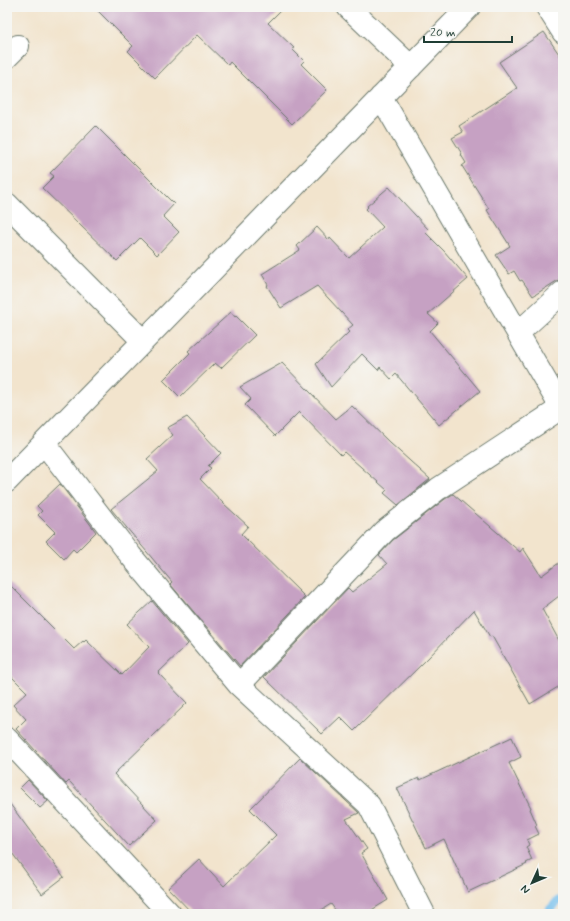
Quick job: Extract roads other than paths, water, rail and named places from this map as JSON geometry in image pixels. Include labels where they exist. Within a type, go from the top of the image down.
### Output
[{"type":"street","points":[[348,7],[411,67]]},
{"type":"street","points":[[7,481],[469,7]]},
{"type":"street","points":[[547,7],[563,32]]},
{"type":"street","points":[[239,685],[386,532],[438,489],[562,409],[381,97]]},
{"type":"street","points":[[7,204],[143,341]]},
{"type":"street","points":[[518,333],[563,292]]},
{"type":"street","points":[[44,443],[131,556],[239,685],[369,805],[424,914]]},
{"type":"street","points":[[7,739],[170,914]]},
{"type":"waterway","points":[[546,914],[558,901],[563,900]]}]
